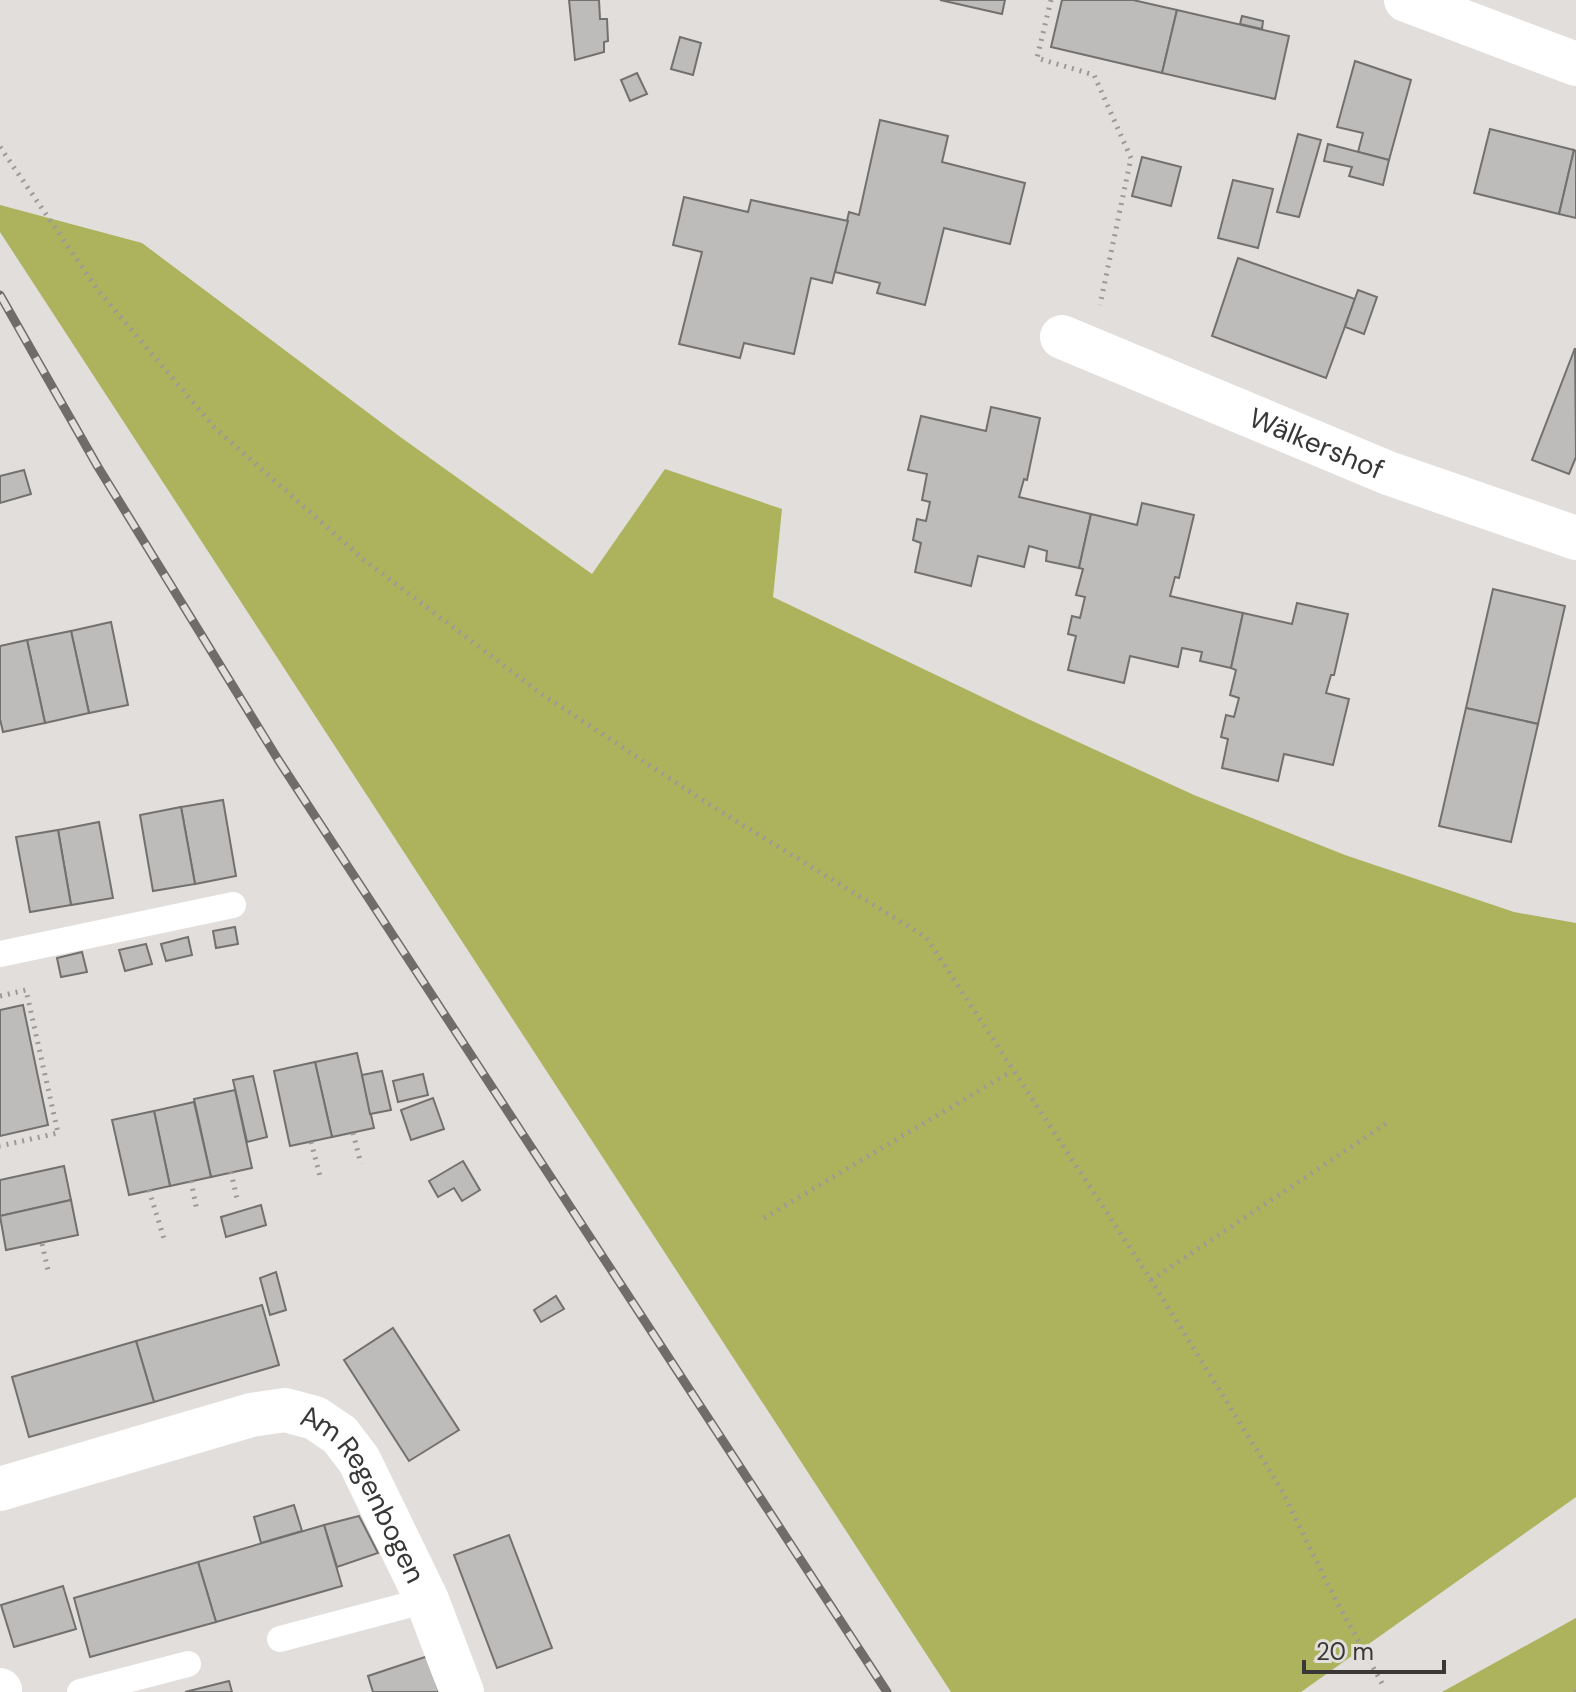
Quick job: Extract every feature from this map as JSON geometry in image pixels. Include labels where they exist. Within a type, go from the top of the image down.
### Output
[{"type":"street","points":[[1406,0],[1576,64]]},
{"type":"street","name":"Wälkershof","points":[[1076,342],[1388,473],[1576,538]]},
{"type":"street","name":"Am Regenbogen","points":[[0,1489],[251,1415],[285,1410],[315,1418],[340,1435],[359,1460],[427,1600],[462,1692]]},
{"type":"lane","points":[[0,954],[233,905]]},
{"type":"lane","points":[[280,1639],[427,1600]]},
{"type":"lane","points":[[80,1692],[188,1664]]},
{"type":"path","points":[[1051,0],[1037,58],[1094,75],[1131,158],[1076,342]]},
{"type":"path","points":[[0,147],[97,289],[214,427],[364,560],[543,695],[710,805],[926,937],[1151,1280],[1281,1489],[1333,1595],[1384,1687]]},
{"type":"path","points":[[0,996],[26,990],[58,1133],[0,1146]]},
{"type":"path","points":[[764,1218],[1012,1071]]},
{"type":"path","points":[[1151,1280],[1390,1121]]},
{"type":"path","points":[[353,1133],[361,1164]]},
{"type":"path","points":[[311,1142],[320,1176]]},
{"type":"path","points":[[231,1172],[237,1199]]},
{"type":"path","points":[[191,1181],[197,1211]]},
{"type":"path","points":[[149,1190],[165,1242]]},
{"type":"path","points":[[42,1244],[48,1270]]},
{"type":"green space","points":[[0,205],[142,243],[399,436],[592,574],[665,469],[782,509],[773,597],[1194,795],[1345,855],[1514,912],[1576,923],[1576,1497],[1301,1692],[951,1692],[0,232]]},
{"type":"green space","points":[[1576,1618],[1576,1692],[1442,1692]]},
{"type":"building","points":[[569,0],[599,0],[600,19],[607,19],[608,41],[604,42],[604,52],[575,60]]},
{"type":"building","points":[[940,0],[1005,0],[1002,14]]},
{"type":"building","points":[[1062,0],[1133,0],[1177,10],[1162,73],[1051,47]]},
{"type":"building","points":[[1177,10],[1289,36],[1275,99],[1162,73]]},
{"type":"building","points":[[1242,16],[1263,21],[1262,29],[1240,24]]},
{"type":"building","points":[[680,37],[701,43],[693,75],[671,69]]},
{"type":"building","points":[[1355,61],[1411,80],[1389,160],[1358,152],[1363,133],[1337,127]]},
{"type":"building","points":[[637,73],[647,94],[630,101],[621,80]]},
{"type":"building","points":[[880,120],[948,136],[942,162],[1025,183],[1010,244],[944,228],[925,305],[877,293],[880,283],[835,272],[849,212],[859,215]]},
{"type":"building","points":[[1490,129],[1574,150],[1559,214],[1474,193]]},
{"type":"building","points":[[1298,134],[1321,140],[1299,217],[1277,212]]},
{"type":"building","points":[[1328,144],[1389,160],[1383,185],[1349,176],[1352,167],[1324,161]]},
{"type":"building","points":[[1576,151],[1576,218],[1559,214]]},
{"type":"building","points":[[1142,157],[1181,167],[1171,206],[1132,196]]},
{"type":"building","points":[[1233,180],[1273,189],[1258,248],[1218,238]]},
{"type":"building","points":[[684,197],[748,212],[751,200],[848,221],[832,283],[811,278],[794,354],[744,343],[740,358],[679,344],[702,252],[673,245]]},
{"type":"building","points":[[1238,258],[1355,299],[1326,378],[1212,336]]},
{"type":"building","points":[[1358,290],[1377,297],[1364,334],[1345,327]]},
{"type":"building","points":[[1575,348],[1576,457],[1569,474],[1532,460]]},
{"type":"building","points":[[991,407],[1040,418],[1027,480],[1024,479],[1019,497],[1091,514],[1079,568],[1046,561],[1047,551],[1029,546],[1024,567],[978,556],[971,586],[915,572],[921,543],[913,540],[917,519],[926,521],[930,502],[922,500],[927,474],[908,470],[921,416],[986,431]]},
{"type":"building","points":[[24,470],[31,494],[0,503],[0,476]]},
{"type":"building","points":[[1142,503],[1194,515],[1179,578],[1175,577],[1170,596],[1243,613],[1231,668],[1200,661],[1202,652],[1182,648],[1178,667],[1130,656],[1124,683],[1068,670],[1076,636],[1068,634],[1072,616],[1080,618],[1085,597],[1076,595],[1091,514],[1137,525]]},
{"type":"building","points":[[1493,589],[1565,606],[1538,724],[1466,708]]},
{"type":"building","points":[[1297,603],[1348,614],[1334,675],[1331,675],[1326,693],[1349,699],[1333,765],[1284,754],[1278,781],[1222,768],[1228,739],[1221,737],[1226,715],[1234,717],[1239,698],[1230,695],[1236,670],[1231,668],[1243,613],[1292,624]]},
{"type":"building","points":[[111,622],[128,705],[89,713],[71,631]]},
{"type":"building","points":[[71,631],[89,713],[45,723],[27,640]]},
{"type":"building","points":[[27,640],[45,723],[3,732],[0,719],[0,646]]},
{"type":"building","points":[[1466,708],[1538,724],[1511,842],[1439,826]]},
{"type":"building","points":[[223,800],[236,876],[195,884],[181,807]]},
{"type":"building","points":[[181,807],[195,884],[153,891],[140,815]]},
{"type":"building","points":[[99,822],[113,898],[71,905],[58,830]]},
{"type":"building","points":[[58,830],[71,905],[30,912],[16,837]]},
{"type":"building","points":[[235,927],[238,944],[216,948],[213,931]]},
{"type":"building","points":[[188,937],[192,955],[166,961],[161,944]]},
{"type":"building","points":[[146,944],[152,964],[125,971],[119,950]]},
{"type":"building","points":[[82,952],[87,972],[61,977],[57,958]]},
{"type":"building","points":[[23,1005],[48,1125],[0,1136],[0,1010]]},
{"type":"building","points":[[357,1053],[374,1128],[332,1137],[315,1062]]},
{"type":"building","points":[[315,1062],[332,1137],[290,1146],[274,1071]]},
{"type":"building","points":[[382,1071],[391,1110],[370,1114],[362,1075]]},
{"type":"building","points":[[423,1074],[428,1095],[398,1102],[393,1081]]},
{"type":"building","points":[[253,1076],[267,1137],[247,1142],[233,1080]]},
{"type":"building","points":[[235,1090],[252,1168],[211,1177],[194,1099]]},
{"type":"building","points":[[433,1098],[444,1129],[411,1140],[401,1110]]},
{"type":"building","points":[[194,1102],[211,1177],[170,1186],[154,1111]]},
{"type":"building","points":[[154,1111],[170,1186],[129,1195],[112,1120]]},
{"type":"building","points":[[463,1161],[480,1190],[462,1201],[454,1188],[438,1197],[429,1181]]},
{"type":"building","points":[[64,1166],[71,1200],[0,1216],[0,1180]]},
{"type":"building","points":[[71,1200],[78,1235],[6,1250],[0,1216]]},
{"type":"building","points":[[261,1205],[266,1225],[226,1237],[221,1217]]},
{"type":"building","points":[[276,1272],[286,1310],[270,1315],[260,1278]]},
{"type":"building","points":[[556,1296],[564,1309],[541,1322],[534,1310]]},
{"type":"building","points":[[262,1305],[279,1365],[154,1402],[136,1341]]},
{"type":"building","points":[[393,1328],[459,1430],[409,1461],[344,1360]]},
{"type":"building","points":[[136,1341],[154,1402],[29,1437],[12,1377]]},
{"type":"building","points":[[294,1505],[302,1531],[261,1543],[254,1517]]},
{"type":"building","points":[[359,1516],[378,1553],[337,1567],[324,1525]]},
{"type":"building","points":[[324,1525],[342,1586],[216,1622],[198,1562]]},
{"type":"building","points":[[509,1535],[552,1648],[497,1668],[454,1555]]},
{"type":"building","points":[[198,1562],[216,1622],[90,1657],[74,1598]]},
{"type":"building","points":[[63,1586],[76,1629],[14,1647],[1,1605]]},
{"type":"building","points":[[428,1656],[439,1692],[373,1692],[368,1676]]},
{"type":"building","points":[[229,1681],[232,1692],[185,1692]]},
{"type":"railway","points":[[0,295],[98,467],[279,761],[887,1692]]}]
